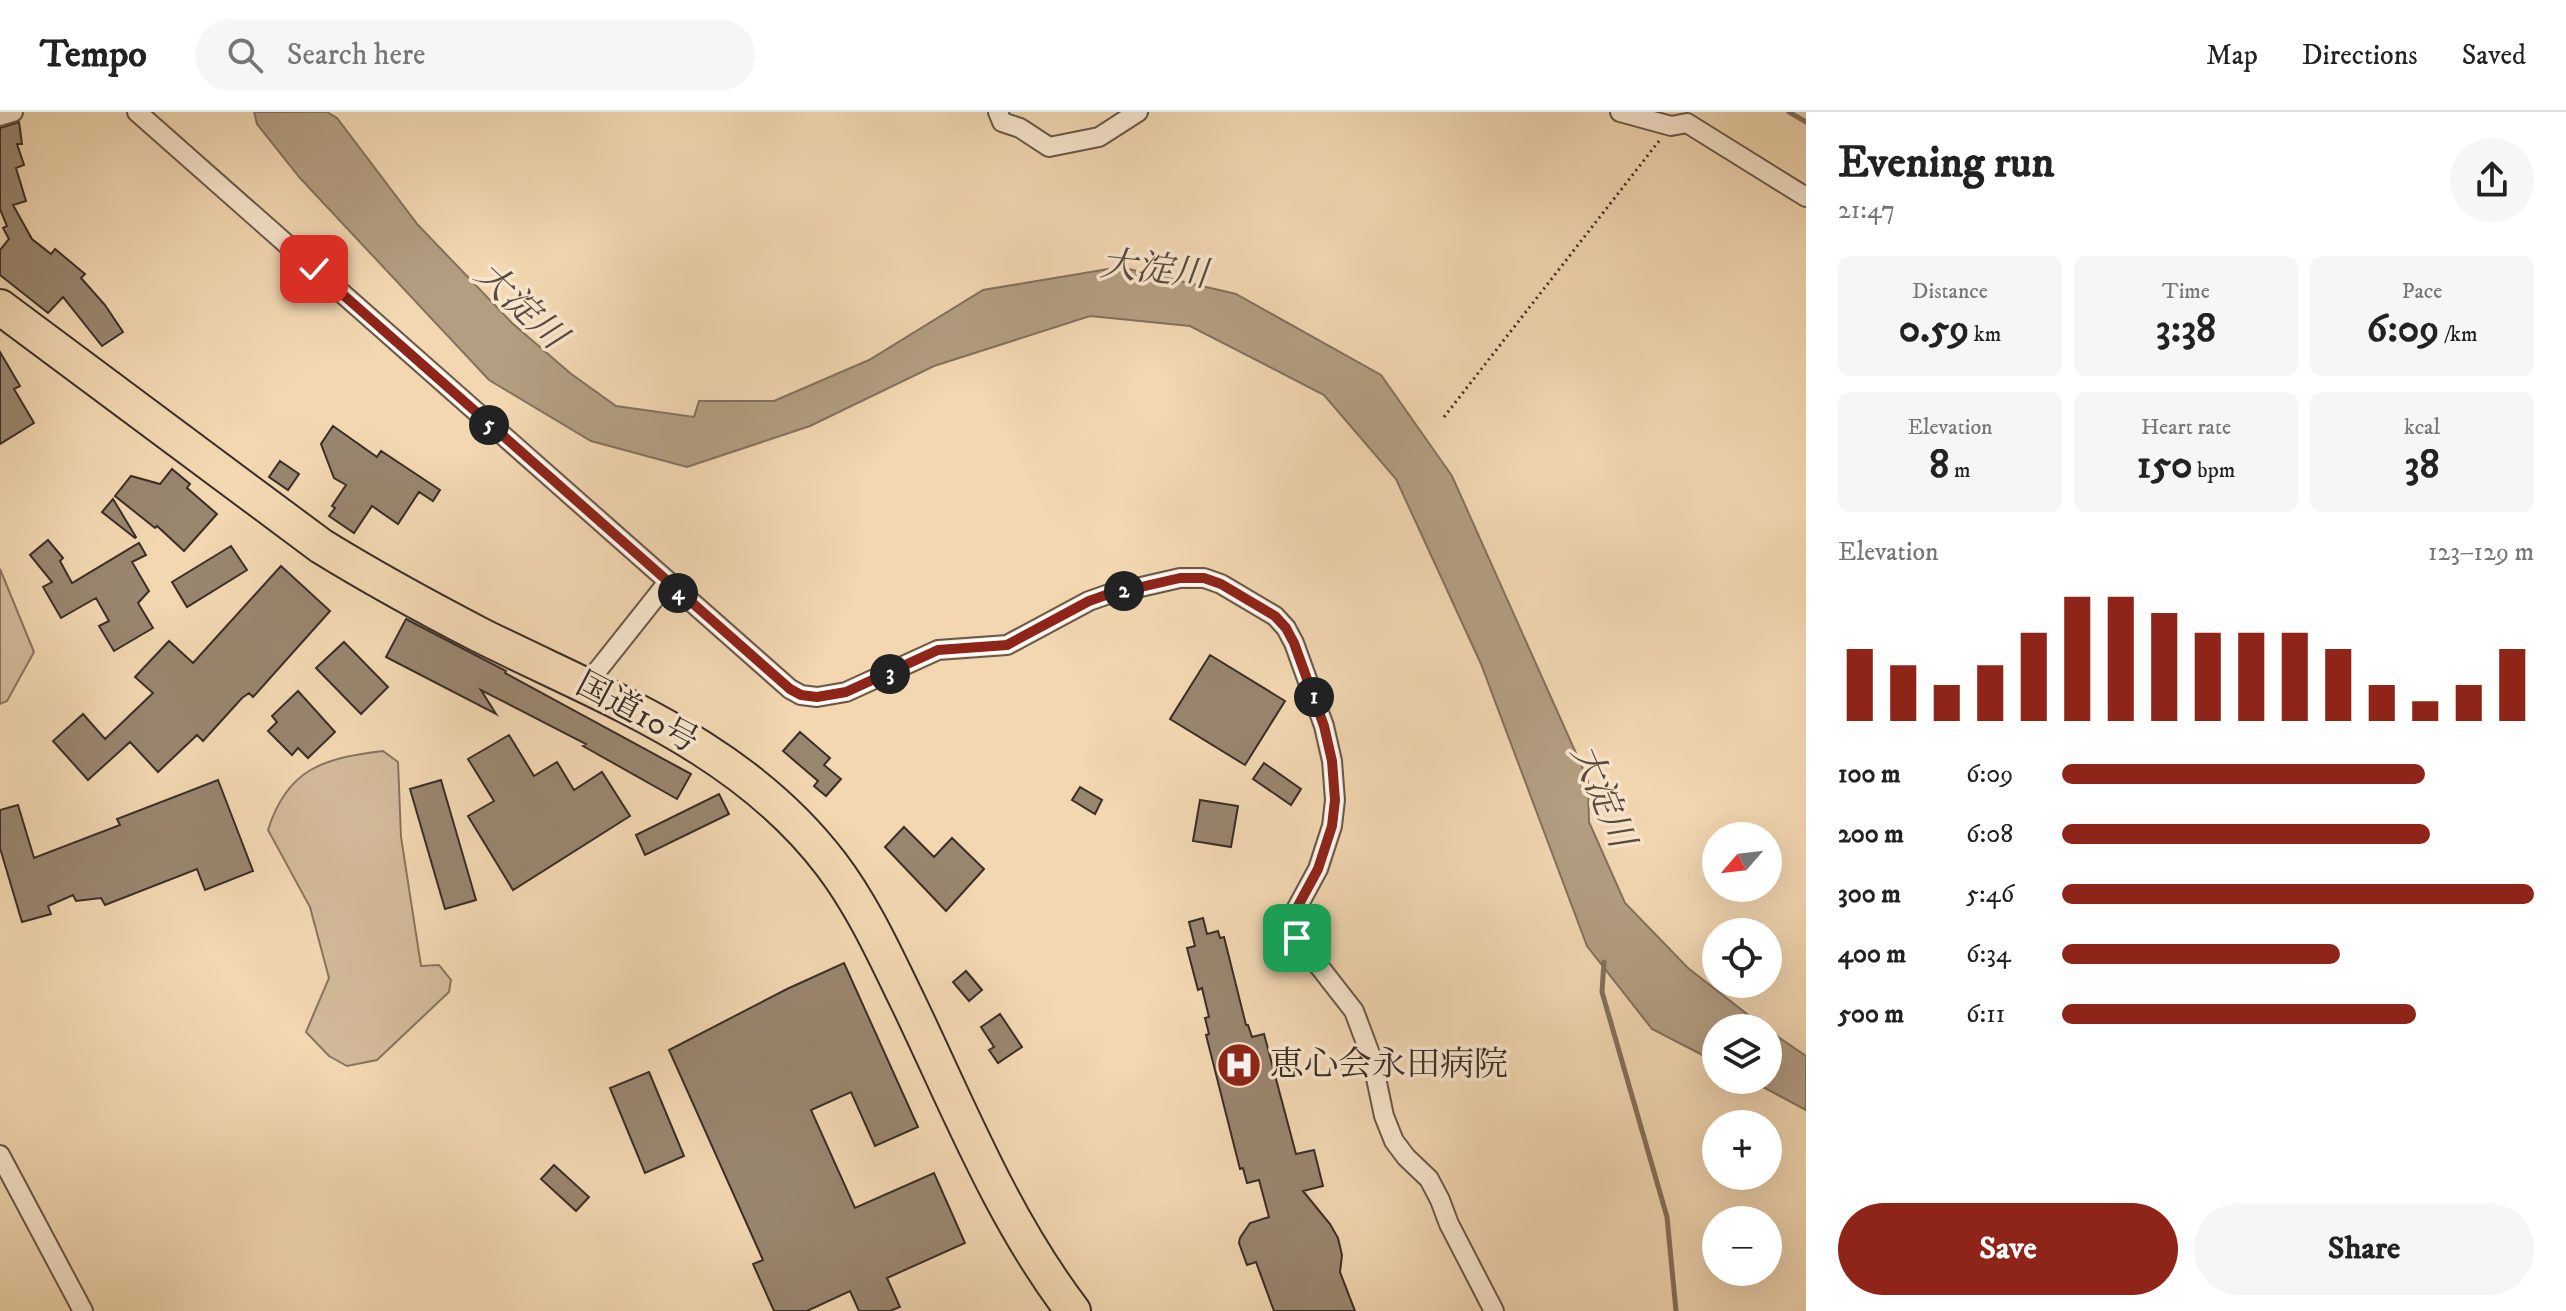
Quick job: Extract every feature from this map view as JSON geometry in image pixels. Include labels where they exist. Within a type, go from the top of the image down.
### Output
[{"type":"highway","name":"国道10号","points":[[0,307],[321,546],[377,580],[468,628],[686,737],[734,769],[788,814],[831,864],[858,904],[1008,1210],[1047,1277],[1073,1311]]},
{"type":"street","points":[[0,116],[13,112]]},
{"type":"street","points":[[137,112],[667,583],[790,689],[801,695],[817,697],[846,692],[938,650],[1007,645],[1089,601],[1180,578],[1204,578],[1221,584],[1275,616],[1294,643],[1324,726],[1334,787],[1332,826],[1318,869],[1292,917],[1297,938],[1354,1011],[1372,1059],[1384,1116],[1394,1141],[1429,1179],[1494,1311]]},
{"type":"street","points":[[998,112],[1002,122],[1020,128],[1049,147],[1099,137],[1138,112]]},
{"type":"street","points":[[1620,112],[1671,126],[1687,123],[1806,197]]},
{"type":"street","points":[[586,685],[667,583]]},
{"type":"street","points":[[0,1155],[83,1311]]},
{"type":"path","points":[[1444,417],[1671,126]]},
{"type":"shaded area","points":[[254,112],[327,112],[337,118],[418,225],[512,323],[570,373],[616,406],[694,417],[699,401],[774,401],[869,360],[983,290],[1120,267],[1236,294],[1381,375],[1452,476],[1588,780],[1589,822],[1625,903],[1702,979],[1702,998],[1726,998],[1747,1014],[1702,1014],[1702,1055],[1652,1029],[1587,946],[1481,664],[1396,479],[1324,395],[1190,326],[1090,316],[934,366],[810,426],[687,467],[591,441],[489,380],[300,178],[257,124]]},
{"type":"shaded area","points":[[0,569],[34,652],[7,701],[0,704]]},
{"type":"shaded area","points":[[383,751],[398,762],[401,837],[421,966],[439,965],[451,980],[449,992],[377,1060],[347,1066],[329,1056],[306,1032],[329,978],[310,907],[268,830],[286,793],[310,770],[342,758]]},
{"type":"shaded area","points":[[1782,1040],[1806,1056],[1806,1110],[1776,1094],[1782,1094]]},
{"type":"building","points":[[19,122],[22,144],[17,144],[24,165],[16,168],[26,201],[13,205],[32,239],[51,254],[55,249],[85,274],[81,278],[123,332],[102,346],[63,297],[48,313],[0,275],[0,250],[9,239],[3,228],[7,226],[0,209],[0,128]]},
{"type":"building","points":[[0,352],[20,386],[14,389],[34,423],[0,444]]},
{"type":"building","points":[[333,426],[377,457],[381,451],[440,490],[433,501],[419,492],[398,524],[372,506],[354,533],[329,516],[346,485],[334,478],[321,444]]},
{"type":"building","points":[[280,461],[299,474],[288,490],[269,477]]},
{"type":"building","points":[[172,469],[190,484],[187,488],[217,514],[184,551],[157,526],[155,528],[115,496],[131,476],[160,484]]},
{"type":"building","points":[[113,499],[136,537],[135,538],[102,512]]},
{"type":"building","points":[[48,540],[63,558],[60,561],[72,583],[139,543],[146,555],[132,562],[149,591],[138,603],[153,628],[114,651],[99,626],[109,621],[96,598],[61,618],[43,587],[52,582],[30,555]]},
{"type":"building","points":[[231,546],[247,570],[187,607],[172,582]]},
{"type":"building","points":[[281,566],[330,611],[253,697],[249,693],[242,698],[203,741],[197,735],[158,772],[130,742],[88,780],[53,741],[83,714],[105,739],[153,693],[135,677],[169,641],[193,663]]},
{"type":"building","points":[[406,619],[691,774],[677,799],[583,746],[586,744],[481,690],[496,714],[386,657]]},
{"type":"building","points":[[344,642],[388,687],[361,714],[316,668]]},
{"type":"building","points":[[1210,655],[1285,701],[1245,765],[1170,719]]},
{"type":"building","points":[[298,691],[335,732],[308,758],[298,748],[292,755],[268,731],[277,722],[272,716]]},
{"type":"building","points":[[800,732],[830,758],[824,765],[841,779],[826,796],[814,786],[818,781],[783,751]]},
{"type":"building","points":[[509,735],[534,776],[557,762],[574,790],[602,772],[630,816],[513,890],[468,816],[494,801],[468,759]]},
{"type":"building","points":[[1264,763],[1301,789],[1291,805],[1253,779]]},
{"type":"building","points":[[218,780],[253,871],[205,890],[197,869],[105,905],[101,898],[76,901],[73,895],[48,906],[51,914],[22,922],[0,848],[0,810],[18,805],[34,858],[120,825],[117,819]]},
{"type":"building","points":[[441,780],[476,900],[445,909],[410,789]]},
{"type":"building","points":[[1080,787],[1102,800],[1095,814],[1072,800]]},
{"type":"building","points":[[719,794],[729,814],[645,855],[636,835]]},
{"type":"building","points":[[1200,800],[1238,806],[1231,847],[1193,841]]},
{"type":"building","points":[[904,827],[934,857],[952,838],[984,869],[946,911],[885,847]]},
{"type":"building","points":[[1203,918],[1207,934],[1218,931],[1220,938],[1224,937],[1246,1025],[1252,1037],[1264,1034],[1296,1154],[1314,1150],[1323,1186],[1303,1191],[1338,1238],[1342,1255],[1340,1272],[1355,1311],[1274,1311],[1256,1262],[1247,1265],[1240,1238],[1250,1223],[1269,1217],[1259,1180],[1247,1183],[1243,1168],[1240,1169],[1206,1035],[1209,1034],[1205,1018],[1209,1017],[1187,948],[1195,946],[1189,922]]},
{"type":"building","points":[[844,963],[918,1127],[875,1146],[851,1092],[811,1110],[855,1208],[934,1173],[965,1243],[887,1278],[900,1307],[890,1311],[859,1311],[850,1291],[807,1311],[774,1311],[753,1264],[763,1260],[669,1050]]},
{"type":"building","points":[[966,971],[982,990],[969,1001],[953,982]]},
{"type":"building","points":[[1000,1014],[1022,1047],[998,1063],[989,1050],[994,1047],[981,1027]]},
{"type":"building","points":[[649,1072],[684,1156],[645,1173],[610,1088]]},
{"type":"building","points":[[554,1165],[589,1197],[576,1211],[541,1179]]},
{"type":"waterway","points":[[1789,112],[1806,122]]},
{"type":"waterway","points":[[1604,962],[1602,992],[1667,1217],[1676,1311]]},
{"type":"place","name":"恵心会永田病院","points":[[1239,1065]]},
{"type":"route","points":[[314,269],[667,583],[790,689],[801,695],[817,697],[846,692],[938,650],[1007,645],[1089,601],[1180,578],[1204,578],[1221,584],[1275,616],[1294,643],[1324,726],[1332,761],[1335,800],[1332,826],[1318,869],[1292,917],[1297,938]]},
{"type":"water label","name":"大淀川","points":[[1154,270]]},
{"type":"water label","name":"大淀川","points":[[520,306]]},
{"type":"water label","name":"大淀川","points":[[1602,796]]}]
